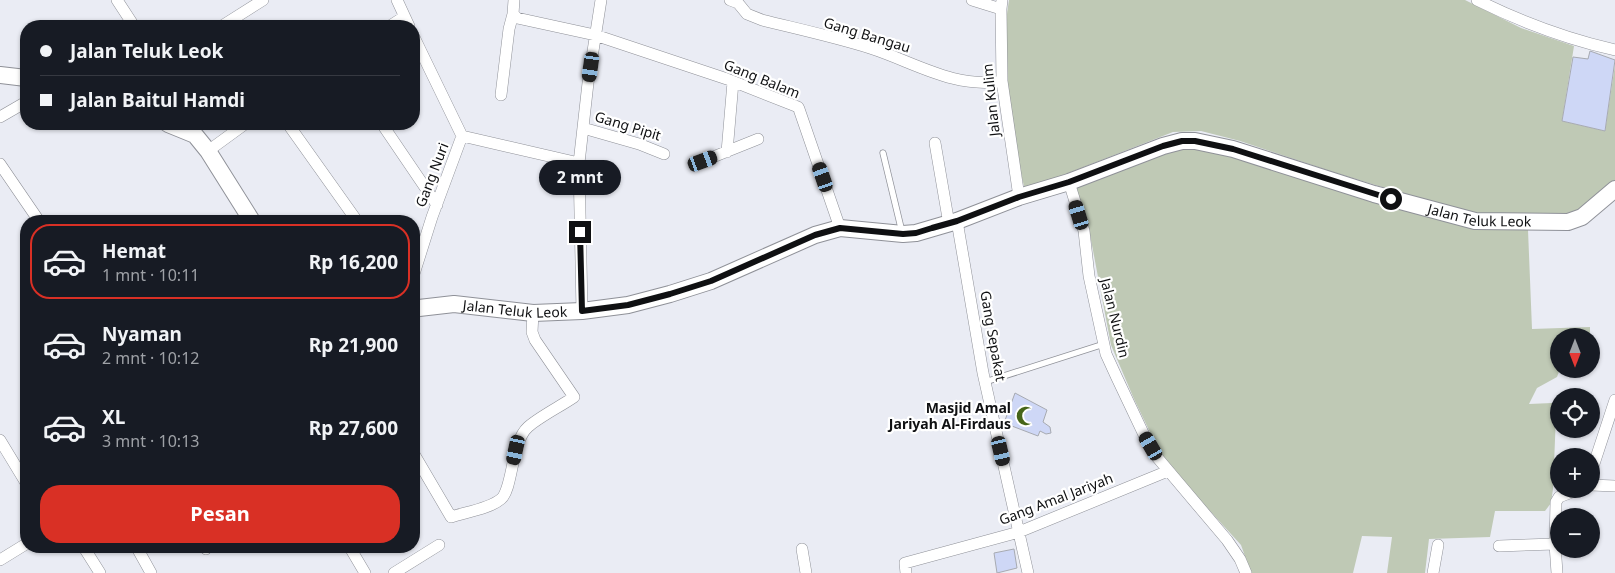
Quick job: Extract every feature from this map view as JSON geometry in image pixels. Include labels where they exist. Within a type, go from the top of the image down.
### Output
[{"type":"street","points":[[117,0],[130,20]]},
{"type":"street","points":[[231,20],[263,0]]},
{"type":"street","points":[[396,0],[406,20]]},
{"type":"street","points":[[501,95],[514,0]]},
{"type":"street","points":[[582,311],[579,163],[582,128],[601,0]]},
{"type":"street","name":"Gang Bangau","points":[[730,0],[738,3],[747,14],[762,20],[870,48],[950,79],[985,84],[1002,81]]},
{"type":"street","points":[[972,0],[1002,4]]},
{"type":"street","points":[[1478,0],[1518,19],[1582,42],[1615,50]]},
{"type":"street","name":"Jalan Kulim","points":[[1002,4],[1002,81],[1019,197]]},
{"type":"street","name":"Gang Balam","points":[[513,14],[517,18],[595,35],[794,105],[800,109],[840,228]]},
{"type":"street","name":"Gang Nuri","points":[[420,49],[462,136],[420,256]]},
{"type":"street","points":[[0,75],[20,77]]},
{"type":"street","points":[[727,152],[733,82]]},
{"type":"street","points":[[0,117],[20,105]]},
{"type":"street","name":"Gang Pipit","points":[[582,128],[639,144],[664,154]]},
{"type":"street","points":[[193,130],[248,215]]},
{"type":"street","points":[[208,151],[237,130]]},
{"type":"street","points":[[292,130],[353,215]]},
{"type":"street","points":[[386,130],[437,205]]},
{"type":"street","points":[[462,136],[579,163]]},
{"type":"street","points":[[703,161],[758,140]]},
{"type":"street","name":"Jalan Teluk Leok","points":[[420,306],[454,304],[533,313],[582,311],[628,305],[711,281],[815,235],[840,228],[903,234],[916,233],[953,223],[1019,197],[1069,182],[1163,146],[1182,141],[1195,141],[1233,149],[1374,194],[1475,221],[1568,222],[1582,216],[1615,188]]},
{"type":"street","name":"Gang Sepakat","points":[[935,143],[985,382],[1028,573]]},
{"type":"street","points":[[0,164],[35,215]]},
{"type":"street","name":"Jalan Nurdin","points":[[1069,182],[1084,231],[1089,276],[1106,354],[1156,456],[1227,540],[1240,559],[1246,573]]},
{"type":"street","points":[[420,464],[451,517],[491,505],[504,497],[516,450],[527,428],[574,397],[535,340],[532,332],[533,313]]},
{"type":"street","points":[[1599,448],[1615,400]]},
{"type":"street","points":[[0,440],[20,473]]},
{"type":"street","points":[[0,463],[11,457]]},
{"type":"street","name":"Gang Amal Jariyah","points":[[906,573],[905,563],[1019,532],[1168,471]]},
{"type":"street","points":[[1600,486],[1615,486]]},
{"type":"street","points":[[1499,546],[1550,544]]},
{"type":"street","points":[[1433,573],[1438,545]]},
{"type":"street","points":[[394,573],[439,546]]},
{"type":"street","points":[[0,560],[20,548]]},
{"type":"street","points":[[802,549],[806,573]]},
{"type":"street","points":[[88,553],[100,573]]},
{"type":"street","points":[[140,553],[151,573]]},
{"type":"street","points":[[353,553],[365,573]]},
{"type":"street","points":[[1556,558],[1557,573]]},
{"type":"lane","points":[[883,153],[903,234]]},
{"type":"lane","points":[[985,382],[1104,344]]},
{"type":"green space","points":[[1009,0],[1465,0],[1521,28],[1574,46],[1562,121],[1605,131],[1615,65],[1615,181],[1579,211],[1558,217],[1464,212],[1240,141],[1201,131],[1173,132],[1025,190],[1015,145],[1008,95],[1005,45]]},
{"type":"green space","points":[[1195,147],[1528,230],[1532,329],[1550,328],[1550,378],[1555,378],[1537,388],[1529,404],[1550,403],[1550,438],[1555,438],[1555,448],[1550,448],[1551,503],[1545,511],[1495,511],[1490,537],[1429,539],[1425,573],[1387,573],[1392,537],[1362,536],[1353,573],[1251,573],[1241,545],[1180,478],[1158,449],[1134,399],[1111,345],[1087,219],[1076,188],[1173,150]]},
{"type":"building","points":[[1590,51],[1615,60],[1605,131],[1562,121],[1573,57],[1588,59]]},
{"type":"building","name":"Masjid Amal Jariyah Al-Firdaus","points":[[1015,393],[1047,410],[1043,422],[1050,427],[1051,433],[1046,434],[1040,431],[1038,436],[1004,423]]},
{"type":"building","points":[[1014,549],[1017,568],[997,573],[994,553]]},
{"type":"place","name":"Masjid Amal Jariyah Al-Firdaus","points":[[1026,416]]},
{"type":"route","points":[[580,232],[582,311],[628,305],[711,281],[791,244],[840,228],[903,234],[916,233],[957,221],[1019,197],[1069,182],[1163,146],[1182,141],[1195,141],[1233,149],[1391,199]]}]
